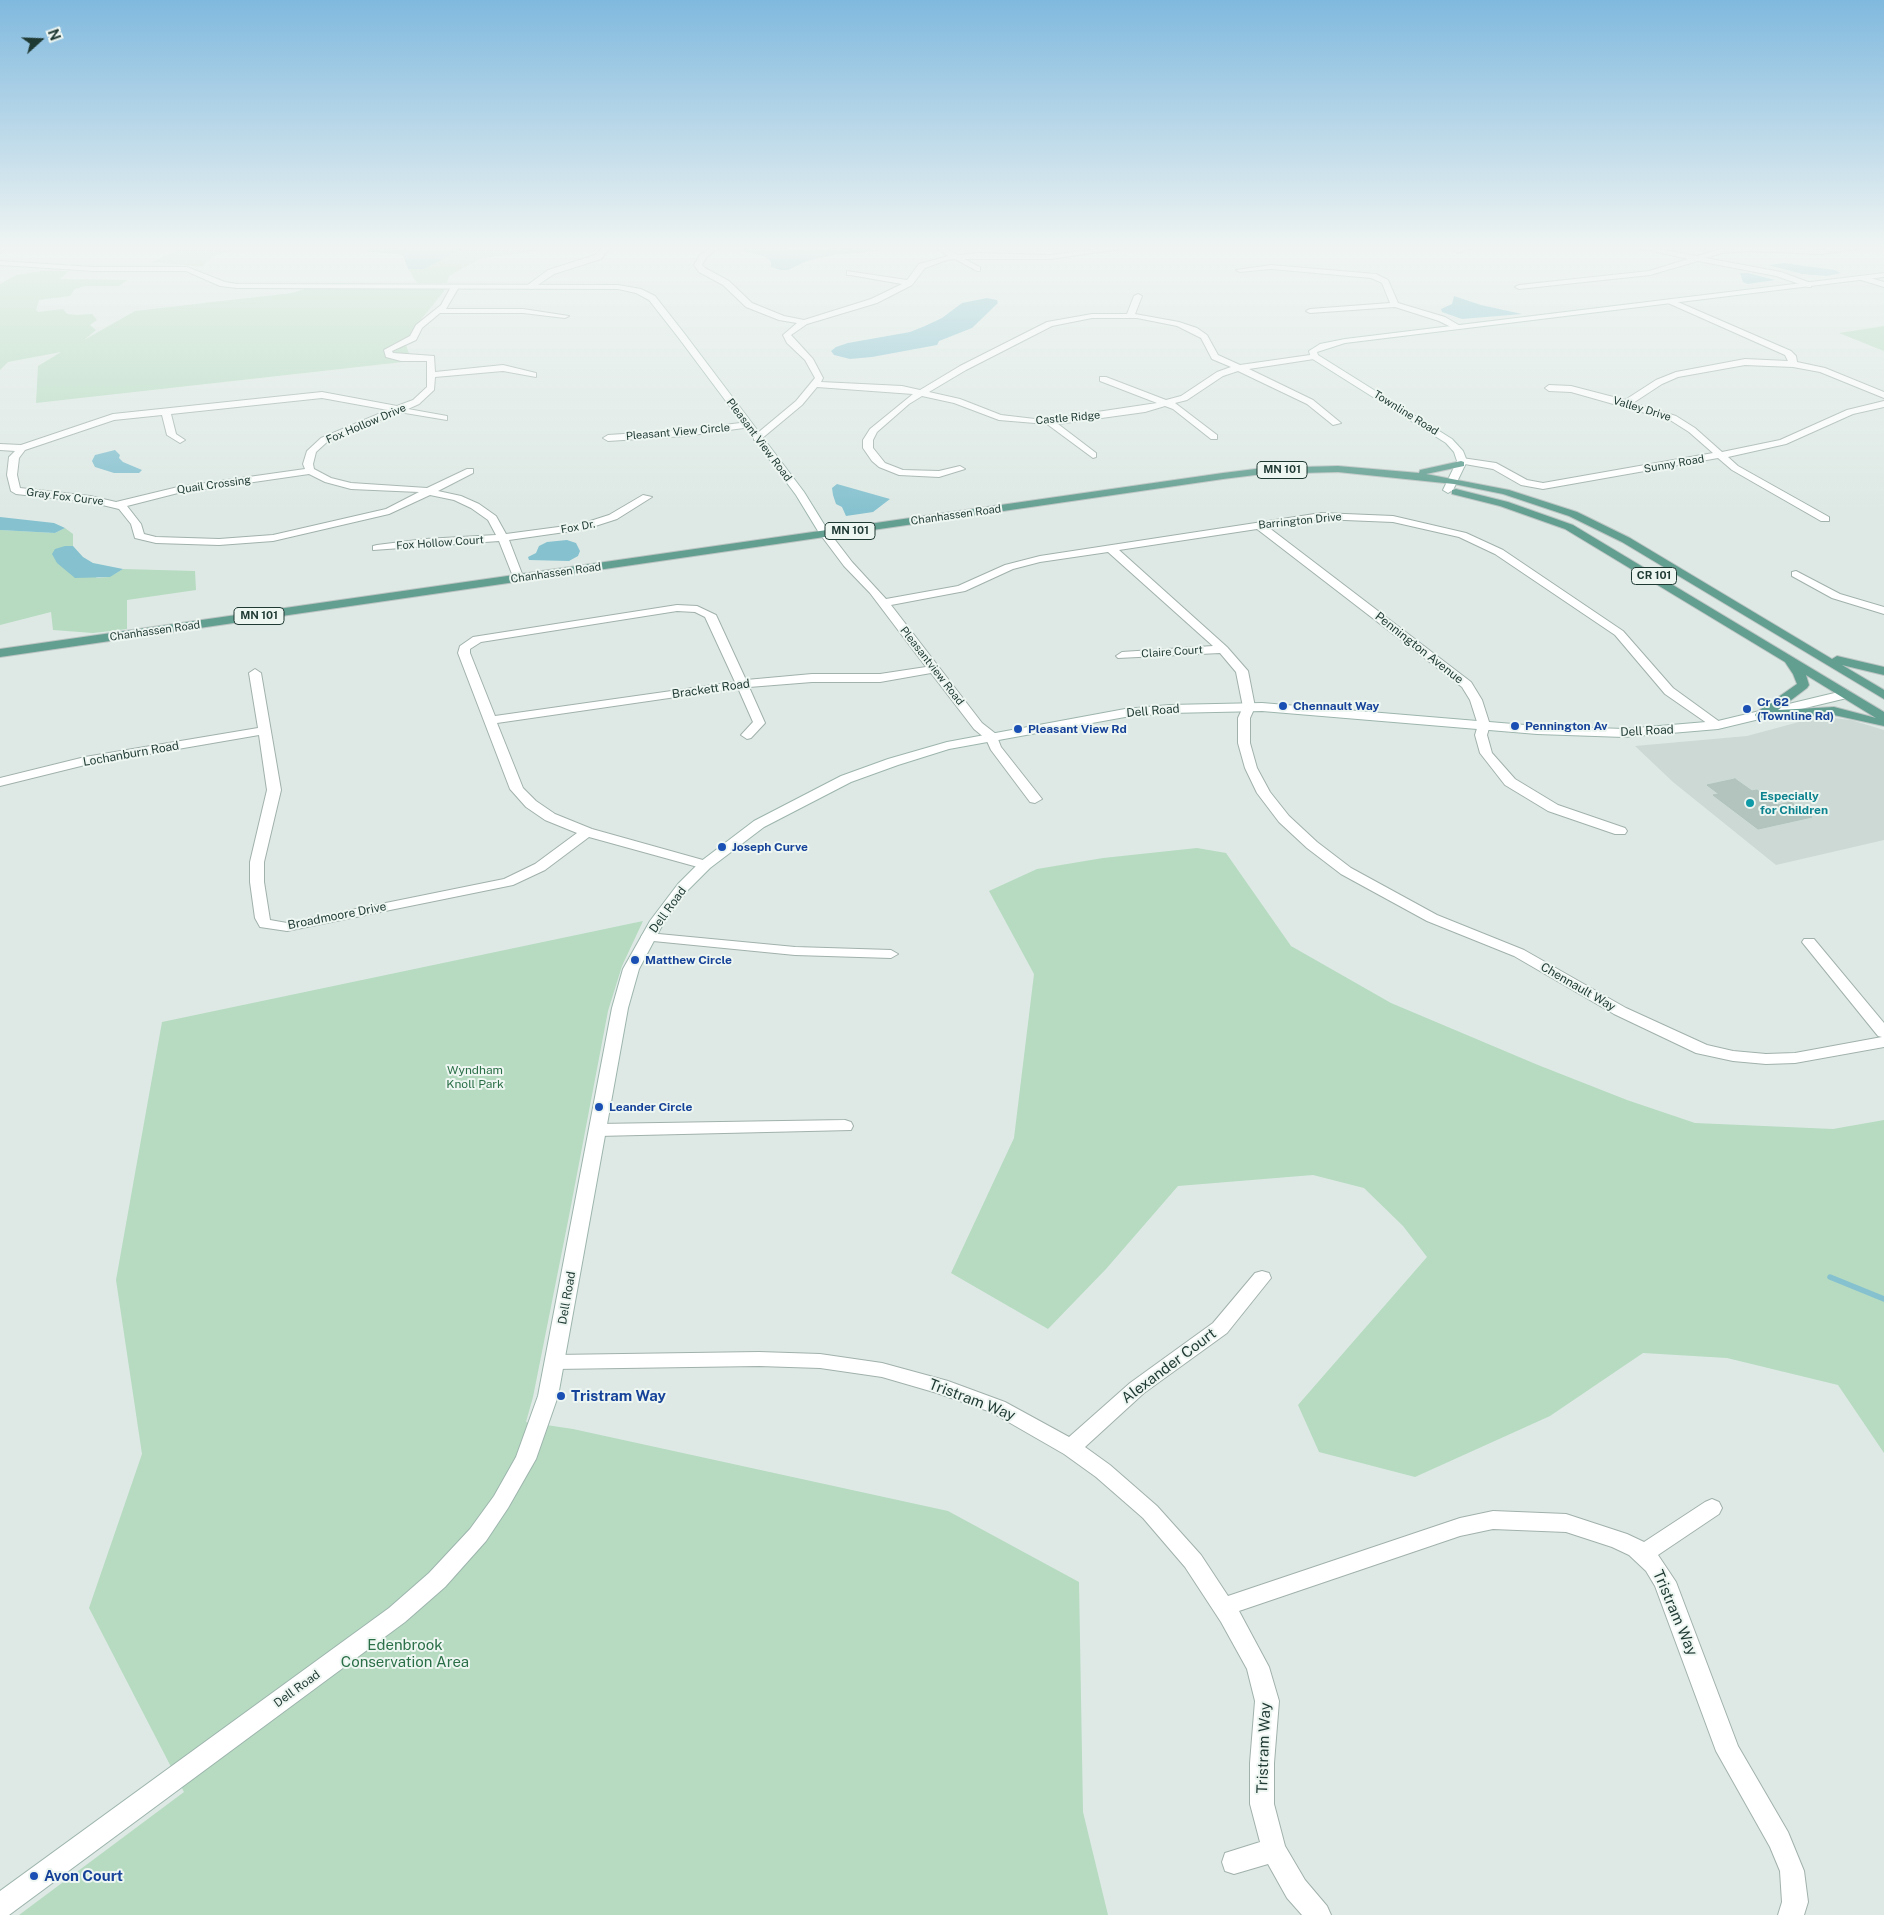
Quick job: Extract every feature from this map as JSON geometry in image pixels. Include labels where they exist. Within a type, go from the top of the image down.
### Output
[{"type":"main road","points":[[1404,474],[1427,472],[1461,463]]},
{"type":"main road","name":"MN 101","points":[[1111,494],[1263,471],[1338,469],[1404,474],[1451,486]]},
{"type":"main road","name":"MN 101","points":[[1111,494],[1239,479],[1299,476],[1359,478],[1451,486]]},
{"type":"main road","name":"CR 101","points":[[1451,486],[1536,501],[1602,527],[1881,691]]},
{"type":"main road","name":"CR 101","points":[[1451,486],[1569,527],[1847,694],[1881,691]]},
{"type":"main road","name":"Chanhassen Road","points":[[0,653],[1111,494]]},
{"type":"main road","points":[[1761,715],[1792,695],[1803,685],[1799,673],[1792,664],[1770,646]]},
{"type":"main road","name":"CR 101","points":[[1804,646],[1851,665],[1884,671]]},
{"type":"main road","points":[[1847,694],[1884,717]]},
{"type":"main road","points":[[1761,715],[1826,711],[1855,714],[1884,724]]},
{"type":"street","points":[[414,336],[388,350],[389,355],[401,358],[431,358],[432,375],[503,368],[534,375]]},
{"type":"street","name":"Pleasant View Road","points":[[681,336],[800,494],[825,534]]},
{"type":"street","points":[[757,438],[799,403],[819,378],[809,359],[788,336]]},
{"type":"street","points":[[960,469],[939,474],[902,472],[882,464],[870,453],[868,440],[873,431],[921,392],[1027,336]]},
{"type":"street","points":[[1203,336],[1215,357],[1310,402],[1336,423]]},
{"type":"street","points":[[1314,356],[1313,351],[1333,343],[1388,336]]},
{"type":"street","points":[[1751,336],[1788,353],[1792,356],[1793,364]]},
{"type":"street","name":"Castle Ridge","points":[[815,384],[883,386],[921,392],[999,417],[1016,420],[1049,421],[1144,409],[1184,398],[1220,374],[1238,368],[1314,356]]},
{"type":"street","name":"Townline Road","points":[[1314,356],[1443,436],[1458,451],[1461,463]]},
{"type":"street","points":[[1627,403],[1659,382],[1697,369],[1745,362],[1793,364],[1835,374],[1884,395]]},
{"type":"street","name":"Fox Hollow Drive","points":[[310,472],[308,464],[312,451],[324,440],[416,402],[432,388],[432,375]]},
{"type":"street","points":[[1103,379],[1167,403],[1199,424],[1214,438]]},
{"type":"street","name":"Valley Drive","points":[[1549,388],[1571,389],[1659,412],[1684,424],[1718,456],[1756,482],[1825,519]]},
{"type":"street","points":[[0,447],[22,448],[100,420],[166,411],[322,395],[444,418]]},
{"type":"street","name":"Sunny Road","points":[[1461,463],[1496,466],[1524,483],[1543,486],[1718,456],[1783,442],[1850,412],[1884,404]]},
{"type":"street","points":[[166,411],[172,435],[180,440]]},
{"type":"street","points":[[1049,421],[1094,455]]},
{"type":"street","name":"Pleasant View Circle","points":[[608,438],[685,434],[748,425]]},
{"type":"street","name":"Gray Fox Curve","points":[[22,448],[14,457],[12,475],[16,490],[90,499],[118,505],[130,514],[136,524],[139,536],[156,540],[246,544],[389,511],[470,471]]},
{"type":"street","points":[[1451,486],[1461,463]]},
{"type":"street","points":[[310,472],[328,480],[351,486],[384,486],[429,492],[457,498],[475,506],[492,518],[503,538],[519,579]]},
{"type":"street","name":"Quail Crossing","points":[[118,505],[178,490],[310,472]]},
{"type":"street","name":"Fox Dr.","points":[[503,538],[599,524],[647,497]]},
{"type":"street","name":"Barrington Drive","points":[[883,603],[961,589],[975,584],[996,572],[1024,562],[1258,525],[1321,516],[1369,516],[1417,522],[1462,535],[1499,552],[1619,632],[1669,691],[1718,725]]},
{"type":"street","name":"Pennington Avenue","points":[[1258,525],[1467,685],[1476,700],[1484,725],[1482,735],[1486,753],[1510,782],[1553,808],[1620,830]]},
{"type":"street","name":"Pleasantview Road","points":[[825,534],[848,564],[883,603],[978,726],[992,738],[994,747],[1035,799]]},
{"type":"street","name":"Fox Hollow Court","points":[[378,548],[425,542],[503,538]]},
{"type":"street","name":"Chennault Way","points":[[1110,548],[1223,649],[1242,671],[1249,707],[1244,718],[1244,743],[1251,768],[1264,793],[1284,819],[1312,845],[1346,871],[1386,895],[1432,918],[1518,953],[1620,1011],[1702,1049],[1733,1056],[1766,1059],[1795,1058],[1884,1042]]},
{"type":"street","points":[[1796,574],[1836,596],[1884,611]]},
{"type":"street","points":[[705,865],[587,832],[550,817],[531,804],[517,789],[464,653],[468,643],[488,637],[677,608],[697,609],[710,616],[759,723],[747,735]]},
{"type":"street","name":"Claire Court","points":[[1122,656],[1223,649]]},
{"type":"street","name":"Brackett Road","points":[[490,720],[742,684],[812,678],[880,678],[934,669]]},
{"type":"street","name":"Broadmoore Drive","points":[[255,673],[263,732],[274,790],[257,862],[257,882],[262,918],[265,924],[274,927],[287,927],[508,882],[526,875],[587,832]]},
{"type":"street","name":"Dell Road","points":[[4,1897],[398,1615],[437,1580],[478,1534],[501,1502],[526,1459],[542,1417],[555,1362],[620,1008],[631,969],[648,936],[683,888],[705,865],[759,824],[846,779],[926,752],[1125,713],[1169,708],[1249,707],[1554,731],[1624,732],[1718,725],[1847,694]]},
{"type":"street","name":"Lochanburn Road","points":[[0,782],[86,761],[263,732]]},
{"type":"street","points":[[648,936],[760,949],[891,954]]},
{"type":"street","points":[[1809,942],[1884,1032]]},
{"type":"street","points":[[598,1130],[845,1126]]},
{"type":"street","name":"Alexander Court","points":[[1071,1448],[1137,1388],[1220,1328],[1262,1278]]},
{"type":"street","name":"Tristram Way","points":[[555,1362],[759,1359],[820,1361],[882,1370],[941,1386],[998,1407],[1071,1448],[1150,1512],[1193,1561],[1224,1607],[1258,1667],[1267,1701],[1262,1763],[1262,1804],[1274,1850],[1296,1889],[1318,1915]]},
{"type":"street","points":[[1643,1554],[1712,1508]]},
{"type":"street","name":"Tristram Way","points":[[1224,1607],[1460,1527],[1493,1520],[1530,1520],[1566,1523],[1619,1540],[1643,1554],[1654,1565],[1665,1582],[1728,1750],[1779,1840],[1792,1871],[1795,1902],[1792,1915]]},
{"type":"street","points":[[1234,1862],[1274,1850]]},
{"type":"shaded area","points":[[1833,718],[1851,720],[1884,730],[1884,840],[1776,865],[1673,782],[1635,746],[1747,736],[1810,719]]},
{"type":"green space","points":[[0,336],[88,336],[84,340],[90,336],[410,336],[404,340],[412,361],[36,403],[38,366],[61,352],[8,362],[0,370]]},
{"type":"green space","points":[[1847,336],[1884,336],[1884,351]]},
{"type":"green space","points":[[65,528],[73,534],[73,546],[65,546],[97,578],[109,577],[123,569],[195,571],[196,590],[127,600],[127,629],[93,633],[53,630],[51,612],[0,625],[0,530],[55,533]]},
{"type":"green space","points":[[1197,848],[1226,853],[1291,946],[1391,1003],[1538,1065],[1627,1100],[1695,1123],[1833,1129],[1884,1120],[1884,1453],[1838,1385],[1727,1358],[1643,1353],[1550,1416],[1415,1477],[1319,1452],[1298,1405],[1427,1257],[1403,1226],[1364,1188],[1313,1175],[1178,1186],[1106,1269],[1048,1329],[951,1273],[1014,1138],[1034,974],[989,891],[1037,869],[1103,858]]},
{"type":"green space","name":"Edenbrook Conservation Area","points":[[643,921],[622,966],[608,1011],[533,1397],[526,1422],[573,1429],[948,1511],[1079,1582],[1083,1812],[1108,1915],[19,1915],[184,1792],[89,1608],[142,1454],[116,1280],[162,1022]]},
{"type":"water","points":[[885,336],[951,336],[939,341],[937,345],[872,357],[850,359],[834,355],[831,351],[848,343]]},
{"type":"water","points":[[115,450],[123,462],[142,470],[139,473],[114,473],[95,467],[92,461],[95,455]]},
{"type":"water","points":[[837,484],[890,499],[873,512],[846,516],[842,507],[836,504],[833,495],[832,488]]},
{"type":"water","points":[[0,517],[54,523],[65,528],[55,533],[0,530]]},
{"type":"water","points":[[567,540],[576,543],[580,551],[578,556],[569,561],[529,560],[528,557],[536,553],[539,546],[547,542]]},
{"type":"water","points":[[73,546],[83,557],[93,563],[123,569],[110,577],[75,578],[57,563],[52,554],[55,549]]},
{"type":"building","name":"Especially for Children","points":[[1735,779],[1752,791],[1757,790],[1777,805],[1791,802],[1812,817],[1758,829],[1713,795],[1719,794],[1707,785]]},
{"type":"waterway","points":[[1830,1277],[1884,1299]]},
{"type":"place","name":"Chennault Way","points":[[1283,706]]},
{"type":"place","name":"Cr 62 (Townline Rd)","points":[[1747,709]]},
{"type":"place","name":"Pennington Av","points":[[1515,726]]},
{"type":"place","name":"Pleasant View Rd","points":[[1018,729]]},
{"type":"place","name":"Especially for Children","points":[[1750,803]]},
{"type":"place","name":"Joseph Curve","points":[[722,847]]},
{"type":"place","name":"Matthew Circle","points":[[635,960]]},
{"type":"place","name":"Leander Circle","points":[[599,1107]]},
{"type":"place","name":"Tristram Way","points":[[561,1396]]},
{"type":"place","name":"Avon Court","points":[[34,1876]]},
{"type":"park label","name":"Wyndham Knoll Park","points":[[475,1077]]}]
